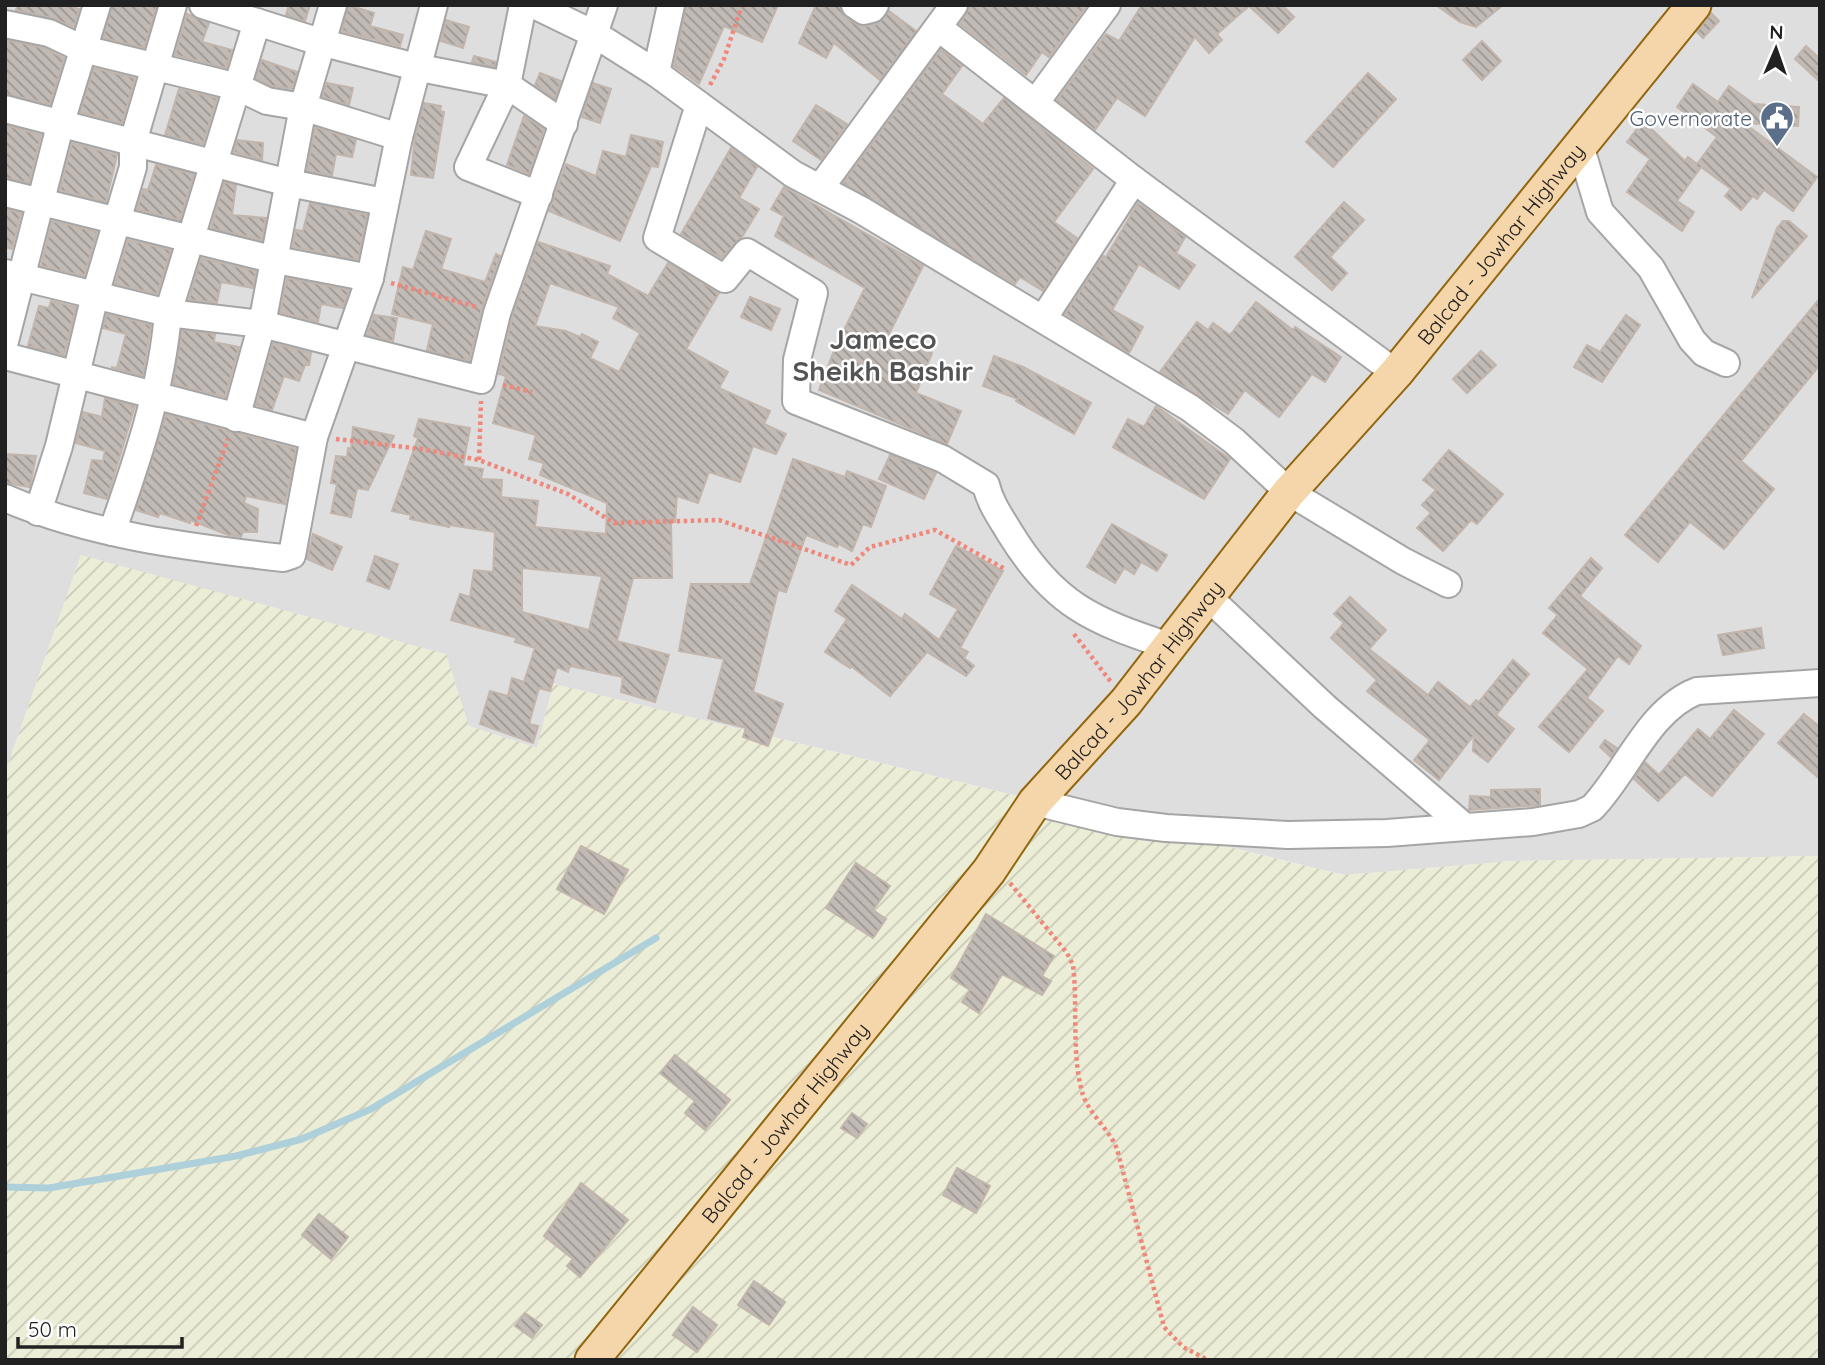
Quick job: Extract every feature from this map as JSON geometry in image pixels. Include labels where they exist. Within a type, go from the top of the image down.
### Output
[{"type":"main road","name":"Balcad - Jowhar Highway","points":[[592,1360],[994,864],[1035,802],[1126,702],[1289,492],[1396,373],[1694,5]]},
{"type":"street","points":[[5,341],[14,275],[40,203],[61,122],[97,5]]},
{"type":"street","points":[[38,512],[59,446],[95,295],[132,167],[133,142],[173,5]]},
{"type":"street","points":[[203,5],[320,42],[420,68],[508,85],[564,124]]},
{"type":"street","points":[[236,418],[262,324],[276,260],[303,107],[333,5]]},
{"type":"street","points":[[5,498],[38,512],[113,532],[188,547],[283,558],[292,555],[314,437],[370,278],[399,137],[420,68],[434,5]]},
{"type":"street","points":[[523,5],[508,85],[468,167],[539,195]]},
{"type":"street","points":[[534,5],[596,35],[656,73],[793,174],[1043,318],[1190,408],[1234,441],[1289,492],[1393,555],[1448,584]]},
{"type":"street","points":[[14,275],[168,313],[262,324],[481,380],[497,313],[596,35],[604,5]]},
{"type":"street","points":[[656,73],[671,5]]},
{"type":"street","points":[[855,5],[864,10],[872,9],[875,5]]},
{"type":"street","points":[[820,188],[954,5]]},
{"type":"street","points":[[1036,103],[1107,5]]},
{"type":"street","points":[[10,18],[83,49],[238,87],[267,101],[303,107],[399,137]]},
{"type":"street","points":[[113,532],[136,462],[165,356],[168,313],[257,22]]},
{"type":"street","points":[[939,28],[1134,180],[1396,373]]},
{"type":"street","points":[[699,105],[657,238],[725,279],[747,252],[814,293],[797,360],[796,401],[943,460],[986,485],[989,497],[1023,554],[1049,586],[1105,625],[1169,646]]},
{"type":"street","points":[[5,109],[289,183],[384,202]]},
{"type":"street","points":[[1580,145],[1600,212],[1651,268],[1692,340],[1704,353],[1726,363]]},
{"type":"street","points":[[1043,318],[1134,180]]},
{"type":"street","points":[[5,193],[276,260],[370,278]]},
{"type":"street","points":[[5,356],[314,437]]},
{"type":"street","points":[[1208,597],[1325,707],[1465,827]]},
{"type":"street","points":[[1035,802],[1117,822],[1166,828],[1288,835],[1387,833],[1533,822],[1579,814],[1592,808],[1659,719],[1684,696],[1697,691],[1820,683]]},
{"type":"path","points":[[699,105],[724,59],[742,5]]},
{"type":"path","points":[[370,278],[497,313]]},
{"type":"path","points":[[479,460],[481,380]]},
{"type":"path","points":[[188,547],[236,418]]},
{"type":"path","points":[[314,437],[422,449],[479,460],[568,494],[614,523],[719,520],[851,565],[870,547],[935,530],[1016,575]]},
{"type":"path","points":[[994,864],[1067,953],[1073,965],[1084,1097],[1111,1134],[1117,1149],[1164,1327],[1183,1347],[1208,1360]]},
{"type":"shaded area","points":[[5,5],[1820,5],[1820,856],[1512,861],[1345,875],[554,684],[537,748],[469,726],[81,555],[5,773]]},
{"type":"green space","points":[[81,555],[446,654],[469,726],[537,748],[553,684],[1344,875],[1512,861],[1820,856],[1820,1360],[5,1360],[5,773]]},
{"type":"building","points":[[18,5],[68,5],[79,9],[74,27],[52,18],[16,10]]},
{"type":"building","points":[[112,5],[157,5],[144,48],[103,38]]},
{"type":"building","points":[[289,5],[310,5],[305,21],[286,15]]},
{"type":"building","points":[[348,5],[374,13],[370,26],[403,35],[400,46],[342,31]]},
{"type":"building","points":[[686,5],[778,5],[762,42],[724,26],[699,84],[674,66]]},
{"type":"building","points":[[816,5],[839,5],[846,18],[862,27],[877,24],[889,11],[916,31],[880,80],[834,43],[826,58],[799,43]]},
{"type":"building","points":[[970,5],[1087,5],[1049,57],[1042,52],[1026,75],[960,24]]},
{"type":"building","points":[[1142,5],[1282,5],[1294,17],[1278,33],[1249,6],[1217,34],[1222,40],[1209,53],[1195,37],[1145,116],[1117,98],[1095,130],[1057,100],[1106,34],[1119,41]]},
{"type":"building","points":[[1436,5],[1503,5],[1476,27],[1460,22]]},
{"type":"building","points":[[1711,13],[1719,21],[1703,38],[1697,32]]},
{"type":"building","points":[[187,14],[209,23],[202,42],[232,50],[226,68],[175,55]]},
{"type":"building","points":[[446,20],[469,27],[463,48],[441,41]]},
{"type":"building","points":[[6,40],[44,48],[64,58],[50,104],[5,94]]},
{"type":"building","points":[[1482,41],[1501,61],[1482,80],[1463,60]]},
{"type":"building","points":[[1806,46],[1820,59],[1820,82],[1795,59]]},
{"type":"building","points":[[941,49],[962,66],[942,94],[983,124],[1004,98],[1093,169],[1054,222],[1077,238],[1043,291],[1020,277],[1015,284],[843,183]]},
{"type":"building","points":[[474,56],[496,62],[495,67],[472,62]]},
{"type":"building","points":[[262,60],[297,72],[292,89],[272,86],[256,78]]},
{"type":"building","points":[[94,68],[135,78],[122,123],[80,112]]},
{"type":"building","points":[[540,73],[561,81],[555,99],[535,85]]},
{"type":"building","points":[[1368,73],[1396,99],[1333,167],[1306,142]]},
{"type":"building","points":[[327,83],[353,88],[349,105],[322,97]]},
{"type":"building","points":[[593,83],[611,89],[600,123],[582,117]]},
{"type":"building","points":[[1693,84],[1718,102],[1729,86],[1754,104],[1799,107],[1798,126],[1744,123],[1817,177],[1793,211],[1764,190],[1757,199],[1753,196],[1741,210],[1725,196],[1731,189],[1701,167],[1677,201],[1694,212],[1682,231],[1627,192],[1650,159],[1627,142],[1643,121],[1685,161],[1688,157],[1697,164],[1717,137],[1677,107]]},
{"type":"building","points":[[179,89],[217,98],[203,144],[165,135]]},
{"type":"building","points":[[424,103],[441,106],[440,111],[444,112],[433,178],[411,175],[415,137]]},
{"type":"building","points":[[816,105],[847,124],[821,160],[793,141]]},
{"type":"building","points":[[524,116],[544,129],[529,174],[507,165]]},
{"type":"building","points":[[5,125],[41,135],[29,183],[5,178]]},
{"type":"building","points":[[315,127],[356,140],[352,157],[336,154],[332,175],[307,171]]},
{"type":"building","points":[[631,135],[663,142],[658,167],[651,166],[620,241],[549,211],[566,164],[596,176],[603,151],[626,157]]},
{"type":"building","points":[[237,140],[263,143],[262,160],[234,152]]},
{"type":"building","points":[[72,143],[117,155],[106,202],[60,190]]},
{"type":"building","points":[[731,148],[757,167],[739,198],[759,209],[742,237],[721,258],[681,234]]},
{"type":"building","points":[[156,165],[194,174],[180,220],[137,209],[143,189],[148,190]]},
{"type":"building","points":[[224,182],[236,185],[232,215],[266,218],[262,240],[211,228]]},
{"type":"building","points":[[784,187],[923,266],[889,334],[932,353],[916,393],[961,411],[947,444],[819,390],[835,348],[865,288],[775,236],[784,216],[771,209]]},
{"type":"building","points":[[1344,202],[1364,220],[1330,257],[1347,273],[1332,290],[1295,257]]},
{"type":"building","points":[[310,203],[367,215],[358,260],[293,247],[296,230],[303,231]]},
{"type":"building","points":[[1138,203],[1185,237],[1176,253],[1195,265],[1179,289],[1139,264],[1112,310],[1143,327],[1129,353],[1065,314],[1103,256],[1106,257]]},
{"type":"building","points":[[5,209],[21,213],[12,249],[5,247]]},
{"type":"building","points":[[52,221],[97,232],[84,276],[41,266]]},
{"type":"building","points":[[1783,221],[1789,221],[1807,236],[1752,298],[1777,228]]},
{"type":"building","points":[[426,231],[451,239],[441,269],[485,282],[496,254],[500,256],[482,308],[469,361],[427,350],[433,324],[392,314],[403,267],[413,270]]},
{"type":"building","points":[[128,240],[171,250],[157,294],[115,284]]},
{"type":"building","points":[[538,242],[610,266],[607,274],[648,296],[668,263],[719,293],[686,349],[728,372],[719,388],[770,411],[764,424],[786,434],[776,454],[753,446],[740,482],[709,472],[698,503],[677,496],[675,522],[671,522],[672,578],[633,578],[617,641],[669,655],[655,702],[621,692],[623,677],[570,666],[568,672],[557,667],[550,691],[539,688],[529,724],[538,726],[533,743],[480,724],[490,691],[508,696],[512,678],[524,682],[535,648],[515,642],[517,638],[451,620],[460,594],[470,597],[474,570],[493,572],[495,532],[449,527],[410,519],[411,515],[392,511],[418,438],[414,436],[419,419],[470,428],[463,466],[483,469],[481,479],[502,480],[501,497],[538,501],[535,527],[606,534],[607,503],[540,475],[544,463],[529,459],[536,435],[493,423],[506,376],[499,374],[512,317]],"holes":[[[550,283],[619,307],[613,318],[640,333],[619,372],[590,358],[598,342],[582,334],[580,337],[566,331],[535,326]],[[522,568],[602,576],[589,630],[522,612]]]},
{"type":"building","points":[[201,258],[256,271],[253,288],[221,282],[217,303],[189,300]]},
{"type":"building","points":[[287,278],[349,290],[343,308],[321,304],[318,322],[280,312]]},
{"type":"building","points":[[750,297],[780,309],[771,330],[741,317]]},
{"type":"building","points":[[1820,298],[1820,365],[1741,461],[1774,489],[1724,549],[1690,522],[1658,562],[1625,535]]},
{"type":"building","points":[[51,301],[76,307],[64,355],[28,346],[39,306],[49,308]]},
{"type":"building","points":[[1256,302],[1293,330],[1295,327],[1341,357],[1325,382],[1312,374],[1279,417],[1245,390],[1228,414],[1160,372],[1197,322],[1208,330],[1213,323],[1230,335]]},
{"type":"building","points":[[107,314],[151,325],[143,376],[111,367],[117,368],[126,334],[103,328]]},
{"type":"building","points":[[374,315],[397,318],[393,341],[367,335]]},
{"type":"building","points":[[1626,315],[1640,325],[1602,382],[1574,367],[1587,345],[1600,352]]},
{"type":"building","points":[[182,330],[215,334],[214,342],[239,347],[225,397],[173,384]]},
{"type":"building","points":[[273,343],[311,353],[309,365],[305,365],[299,381],[284,376],[272,410],[256,405]]},
{"type":"building","points":[[1481,351],[1496,365],[1467,393],[1453,379]]},
{"type":"building","points":[[994,356],[1023,367],[1091,403],[1074,434],[1016,401],[1018,399],[983,386]]},
{"type":"building","points":[[105,398],[135,406],[107,499],[84,493],[92,460],[103,461],[105,451],[76,443],[83,412],[102,417]]},
{"type":"building","points":[[1156,406],[1230,459],[1204,499],[1113,447],[1128,419],[1144,427]]},
{"type":"building","points":[[166,414],[296,449],[285,504],[246,496],[244,503],[258,509],[257,532],[243,532],[241,537],[228,535],[190,520],[190,523],[160,513],[158,517],[136,510]]},
{"type":"building","points":[[353,427],[394,436],[368,490],[357,488],[351,517],[331,513],[337,484],[331,483],[336,456],[347,457],[348,448],[351,449]]},
{"type":"building","points":[[1449,450],[1503,494],[1477,524],[1471,520],[1443,551],[1417,528],[1431,513],[1422,505],[1436,490],[1423,480]]},
{"type":"building","points":[[5,454],[36,456],[30,487],[5,483]]},
{"type":"building","points":[[890,455],[936,473],[924,499],[879,479]]},
{"type":"building","points":[[793,459],[845,477],[847,471],[886,486],[871,527],[863,524],[852,551],[839,544],[837,547],[806,535],[786,592],[778,590],[753,692],[783,704],[768,746],[743,737],[746,728],[708,718],[724,659],[679,651],[691,584],[750,584]]},
{"type":"building","points":[[1112,524],[1167,555],[1157,571],[1141,562],[1134,574],[1124,568],[1115,583],[1087,567]]},
{"type":"building","points":[[313,534],[342,547],[332,570],[307,559]]},
{"type":"building","points":[[956,546],[1003,571],[960,648],[968,652],[964,658],[974,666],[966,676],[927,652],[890,696],[851,666],[850,668],[825,652],[847,619],[835,611],[852,585],[902,619],[905,614],[939,640],[958,609],[930,594]]},
{"type":"building","points":[[375,556],[398,564],[389,589],[367,581]]},
{"type":"building","points":[[1591,558],[1602,568],[1580,596],[1641,646],[1629,664],[1618,656],[1587,698],[1603,711],[1569,752],[1539,727],[1588,669],[1543,633],[1558,615],[1549,608]]},
{"type":"building","points":[[1350,597],[1386,630],[1369,649],[1428,695],[1438,682],[1470,707],[1476,700],[1479,702],[1513,660],[1529,674],[1496,715],[1514,729],[1488,762],[1473,751],[1474,735],[1439,780],[1414,760],[1430,740],[1367,691],[1377,680],[1331,638],[1344,623],[1334,614]]},
{"type":"building","points":[[1761,628],[1764,648],[1723,655],[1718,635]]},
{"type":"building","points":[[1734,710],[1764,734],[1712,796],[1685,774],[1658,801],[1634,779],[1645,762],[1659,775],[1698,729],[1710,739]]},
{"type":"building","points":[[1804,714],[1820,727],[1820,779],[1778,743]]},
{"type":"building","points":[[1605,740],[1617,748],[1611,757],[1600,747]]},
{"type":"building","points":[[1540,789],[1540,805],[1469,810],[1470,796],[1491,797],[1491,790]]},
{"type":"building","points":[[581,846],[628,870],[604,914],[557,889]]},
{"type":"building","points":[[856,863],[890,886],[873,910],[886,919],[873,938],[826,908]]},
{"type":"building","points":[[986,914],[1054,956],[1042,976],[1051,981],[1042,995],[1002,974],[979,1013],[962,1002],[970,990],[951,978]]},
{"type":"building","points":[[675,1055],[730,1100],[705,1130],[685,1113],[695,1101],[660,1073]]},
{"type":"building","points":[[852,1113],[867,1124],[857,1138],[841,1128]]},
{"type":"building","points":[[957,1168],[990,1186],[976,1213],[943,1195]]},
{"type":"building","points":[[581,1183],[628,1220],[580,1277],[567,1266],[573,1259],[544,1236]]},
{"type":"building","points":[[319,1214],[348,1237],[331,1259],[302,1235]]},
{"type":"building","points":[[754,1281],[785,1302],[769,1325],[738,1305]]},
{"type":"building","points":[[693,1307],[717,1325],[697,1352],[673,1335]]},
{"type":"building","points":[[525,1313],[542,1325],[532,1338],[515,1326]]},
{"type":"waterway","points":[[5,1187],[49,1188],[236,1156],[302,1139],[371,1109],[656,938]]},
{"type":"place","name":"Governorate","points":[[1777,148]]},
{"type":"district","name":"Jameco Sheikh Bashir","points":[[883,354]]}]
